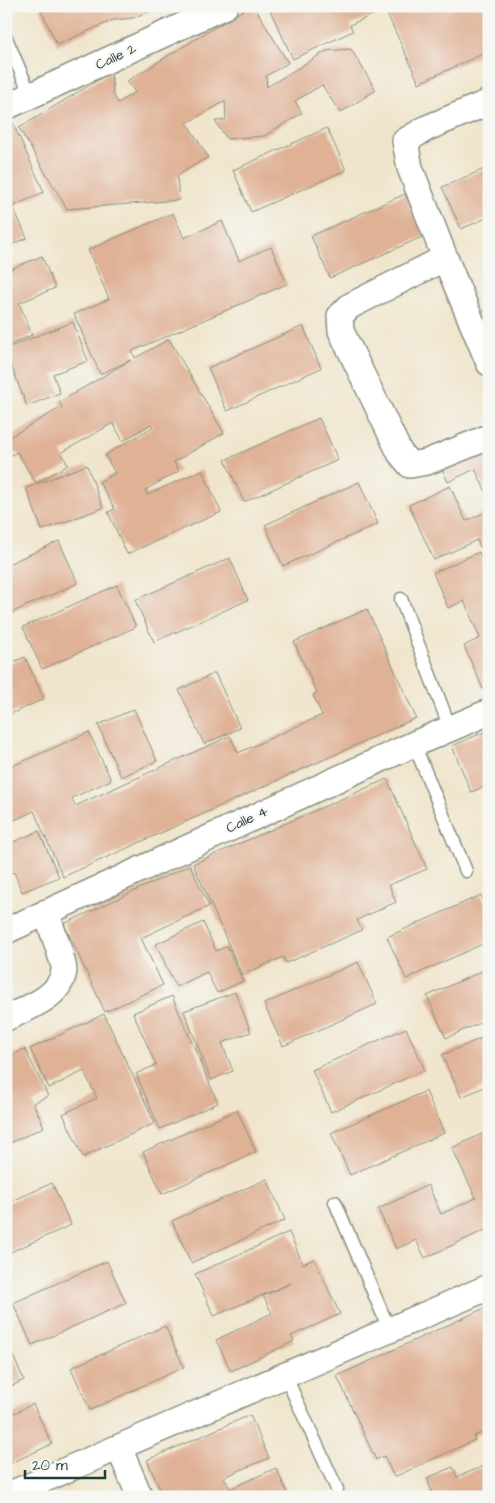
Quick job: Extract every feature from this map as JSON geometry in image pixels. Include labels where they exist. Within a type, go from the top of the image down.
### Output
[{"type":"street","name":"Calle 2","points":[[6,107],[222,7]]},
{"type":"street","points":[[489,102],[426,128],[405,141],[410,168],[489,363]]},
{"type":"street","points":[[445,258],[350,306],[340,316],[341,331],[400,453],[410,465],[428,462],[489,436]]},
{"type":"street","name":"Calle 4","points":[[6,931],[414,744],[489,712]]},
{"type":"street","points":[[6,1018],[55,992],[64,970],[46,912]]},
{"type":"street","points":[[6,1496],[489,1286]]},
{"type":"street","points":[[119,1448],[140,1497]]},
{"type":"lane","points":[[6,38],[31,96]]},
{"type":"lane","points":[[401,599],[450,728]]},
{"type":"lane","points":[[414,744],[466,871]]},
{"type":"lane","points":[[335,1202],[389,1329]]},
{"type":"lane","points":[[285,1375],[337,1489]]},
{"type":"building","points":[[39,6],[156,6],[157,8],[133,18],[113,20],[57,45]]},
{"type":"building","points":[[250,6],[254,6],[288,63],[266,76],[267,87],[326,51],[351,49],[376,90],[340,113],[322,85],[295,101],[302,113],[264,136],[227,139],[215,121],[226,120],[225,101],[187,123],[208,157],[177,176],[179,200],[67,209],[19,128],[111,72],[113,94],[118,103],[135,92],[127,81]]},
{"type":"building","points":[[279,6],[482,6],[489,20],[489,51],[419,83],[385,9],[350,25],[353,31],[293,59],[270,10]]},
{"type":"building","points":[[12,121],[44,192],[14,206],[11,202],[27,238],[6,247],[6,194],[8,193],[6,190],[6,123]]},
{"type":"building","points":[[327,128],[346,170],[251,212],[233,170]]},
{"type":"building","points":[[489,167],[489,217],[461,229],[442,187]]},
{"type":"building","points":[[405,194],[424,236],[330,278],[311,236]]},
{"type":"building","points":[[173,213],[184,238],[222,221],[239,261],[271,247],[287,284],[132,351],[135,358],[169,339],[224,433],[174,462],[179,471],[145,490],[147,495],[202,470],[221,512],[127,554],[108,512],[115,509],[99,482],[115,473],[105,455],[153,427],[151,424],[123,441],[113,423],[61,453],[68,465],[36,483],[17,452],[6,458],[6,439],[62,407],[59,402],[131,360],[100,374],[74,314],[109,299],[88,250]]},
{"type":"building","points":[[42,256],[55,288],[19,303],[32,335],[6,346],[6,271]]},
{"type":"building","points":[[489,309],[489,335],[479,314]]},
{"type":"building","points":[[73,322],[88,361],[53,374],[60,393],[27,406],[6,353],[6,348]]},
{"type":"building","points":[[303,326],[321,368],[227,411],[208,368]]},
{"type":"building","points":[[6,375],[11,387],[6,388]]},
{"type":"building","points":[[319,418],[338,460],[244,502],[225,460]]},
{"type":"building","points":[[489,447],[489,498],[475,469],[448,482],[442,469]]},
{"type":"building","points":[[87,465],[103,508],[42,530],[26,488]]},
{"type":"building","points":[[359,482],[378,524],[283,566],[265,525]]},
{"type":"building","points":[[450,486],[466,521],[486,512],[489,518],[489,543],[480,547],[477,540],[434,560],[409,505]]},
{"type":"building","points":[[59,541],[78,583],[6,615],[6,565]]},
{"type":"building","points":[[479,552],[485,567],[489,566],[489,686],[483,689],[464,646],[480,638],[464,601],[448,608],[433,573]]},
{"type":"building","points":[[230,558],[248,600],[154,642],[135,600]]},
{"type":"building","points":[[117,585],[136,627],[42,669],[23,627]]},
{"type":"building","points":[[367,609],[416,718],[63,877],[34,811],[6,824],[6,769],[89,732],[111,780],[72,798],[75,806],[230,736],[238,753],[322,715],[313,695],[317,693],[294,642]]},
{"type":"building","points":[[25,657],[44,699],[6,716],[6,665]]},
{"type":"building","points":[[215,673],[240,728],[204,744],[179,690]]},
{"type":"building","points":[[134,709],[157,761],[121,777],[98,725]]},
{"type":"building","points":[[489,730],[489,785],[471,792],[452,746]]},
{"type":"building","points":[[387,779],[427,869],[389,885],[396,902],[357,920],[362,930],[286,963],[283,957],[242,975],[193,864]]},
{"type":"building","points":[[39,831],[59,877],[22,892],[14,872],[6,875],[6,845]]},
{"type":"building","points":[[190,865],[209,906],[141,938],[163,985],[105,1012],[64,924]]},
{"type":"building","points":[[481,895],[489,912],[489,941],[406,979],[387,937]]},
{"type":"building","points":[[203,922],[216,951],[227,946],[243,981],[217,993],[207,972],[176,987],[156,944]]},
{"type":"building","points":[[358,962],[377,1004],[283,1046],[264,1004]]},
{"type":"building","points":[[489,968],[489,1019],[446,1038],[427,996]]},
{"type":"building","points":[[235,992],[251,1032],[222,1043],[233,1071],[211,1080],[184,1011]]},
{"type":"building","points":[[172,996],[218,1103],[160,1129],[136,1074],[156,1065],[133,1013]]},
{"type":"building","points":[[104,1014],[155,1123],[83,1157],[63,1114],[97,1098],[84,1071],[49,1088],[30,1049]]},
{"type":"building","points":[[406,1028],[425,1070],[331,1112],[312,1070]]},
{"type":"building","points":[[489,1035],[489,1085],[461,1097],[442,1055]]},
{"type":"building","points":[[25,1049],[48,1096],[33,1103],[44,1127],[6,1145],[6,1058]]},
{"type":"building","points":[[426,1091],[444,1133],[350,1175],[331,1133]]},
{"type":"building","points":[[237,1110],[256,1152],[162,1194],[143,1152]]},
{"type":"building","points":[[488,1131],[489,1239],[485,1230],[425,1258],[416,1240],[396,1249],[378,1209],[428,1185],[441,1214],[476,1198],[452,1148]]},
{"type":"building","points":[[267,1179],[285,1220],[191,1263],[172,1221]]},
{"type":"building","points":[[52,1183],[71,1225],[6,1254],[6,1204]]},
{"type":"building","points":[[289,1232],[303,1264],[314,1259],[340,1314],[291,1336],[294,1341],[231,1371],[216,1340],[272,1313],[263,1296],[291,1283],[214,1316],[195,1274]]},
{"type":"building","points":[[107,1261],[126,1303],[32,1345],[13,1303]]},
{"type":"building","points":[[489,1306],[489,1430],[474,1436],[475,1440],[394,1477],[384,1456],[376,1460],[337,1376]]},
{"type":"building","points":[[165,1326],[184,1367],[90,1410],[71,1368]]},
{"type":"building","points":[[8,1345],[24,1380],[6,1389],[6,1347]]},
{"type":"building","points":[[33,1404],[52,1444],[9,1464],[6,1459],[6,1417]]},
{"type":"building","points":[[250,1415],[269,1458],[224,1477],[230,1489],[276,1468],[289,1497],[163,1497],[147,1460]]},
{"type":"building","points":[[489,1464],[489,1497],[424,1497],[432,1493],[427,1478],[453,1467],[457,1477]]}]
